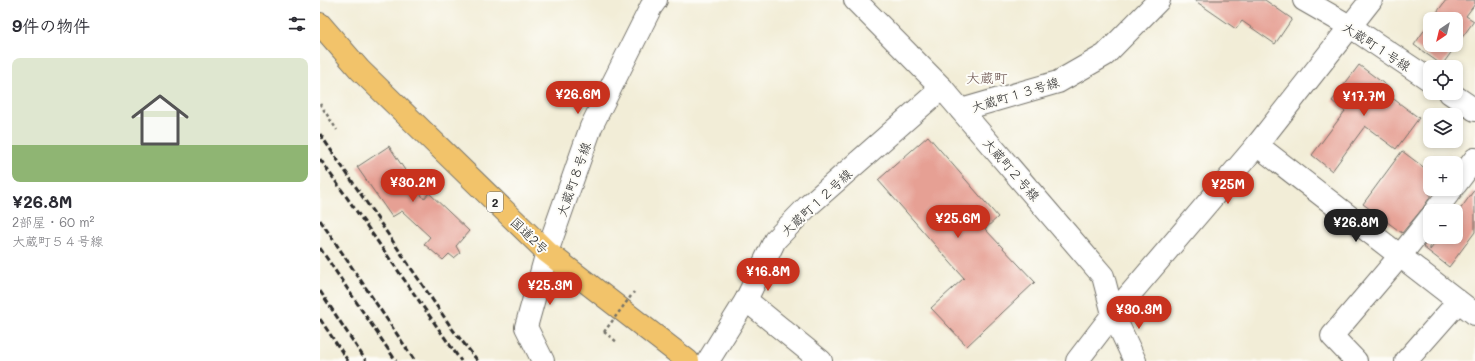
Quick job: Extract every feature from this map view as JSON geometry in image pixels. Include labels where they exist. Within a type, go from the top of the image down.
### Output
[{"type":"highway","name":"国道2号","points":[[320,24],[360,70],[547,252],[683,360]]},
{"type":"street","name":"大蔵町８号線","points":[[543,361],[526,327],[547,252],[591,127],[651,7],[656,0]]},
{"type":"street","name":"大蔵町２号線","points":[[855,0],[942,88],[1103,276],[1112,314],[1135,361]]},
{"type":"street","name":"大蔵町１３号線","points":[[961,110],[1058,82],[1105,55],[1159,0]]},
{"type":"street","name":"大蔵町１号線","points":[[1304,0],[1350,27],[1423,75]]},
{"type":"street","points":[[1077,361],[1112,314],[1257,145],[1371,0]]},
{"type":"street","name":"大蔵町１２号線","points":[[708,361],[746,300],[775,240],[808,206],[942,88]]},
{"type":"street","points":[[1460,100],[1475,110]]},
{"type":"street","points":[[1257,145],[1475,314]]},
{"type":"street","points":[[1463,175],[1475,159]]},
{"type":"street","points":[[1440,204],[1447,196]]},
{"type":"street","points":[[1356,361],[1332,336],[1423,227]]},
{"type":"street","points":[[746,300],[821,361]]},
{"type":"street","points":[[1406,361],[1458,302]]},
{"type":"path","points":[[320,104],[337,130]]},
{"type":"path","points":[[604,332],[634,292]]},
{"type":"building","points":[[1194,0],[1265,0],[1292,19],[1275,44],[1242,21],[1236,29]]},
{"type":"building","points":[[1446,0],[1475,0],[1475,4],[1466,16],[1474,21],[1463,36],[1463,12],[1437,12]]},
{"type":"building","points":[[1423,32],[1423,51],[1414,45]]},
{"type":"building","points":[[1424,52],[1451,52],[1446,60],[1435,60]]},
{"type":"building","points":[[1359,65],[1391,89],[1387,94],[1419,118],[1396,149],[1365,126],[1332,171],[1312,155],[1345,111],[1332,101]]},
{"type":"building","points":[[928,136],[998,217],[985,229],[1035,282],[967,346],[931,308],[964,278],[878,180]]},
{"type":"building","points":[[389,146],[424,199],[429,193],[469,231],[456,246],[460,253],[454,258],[449,254],[443,260],[424,244],[430,237],[402,211],[392,217],[357,167]]},
{"type":"building","points":[[1402,151],[1423,167],[1423,196],[1430,197],[1426,204],[1423,204],[1423,208],[1402,233],[1363,204]]},
{"type":"building","points":[[1475,189],[1475,232],[1449,267],[1423,247],[1425,244],[1430,244],[1430,250],[1435,244],[1463,244],[1463,205]]},
{"type":"railway","points":[[320,134],[453,330],[478,361]]},
{"type":"railway","points":[[320,159],[461,361]]},
{"type":"railway","points":[[320,220],[415,361]]},
{"type":"railway","points":[[320,248],[396,361]]},
{"type":"railway","points":[[320,291],[366,361]]},
{"type":"railway","points":[[320,319],[348,361]]},
{"type":"district","name":"大蔵町","points":[[987,77]]}]
